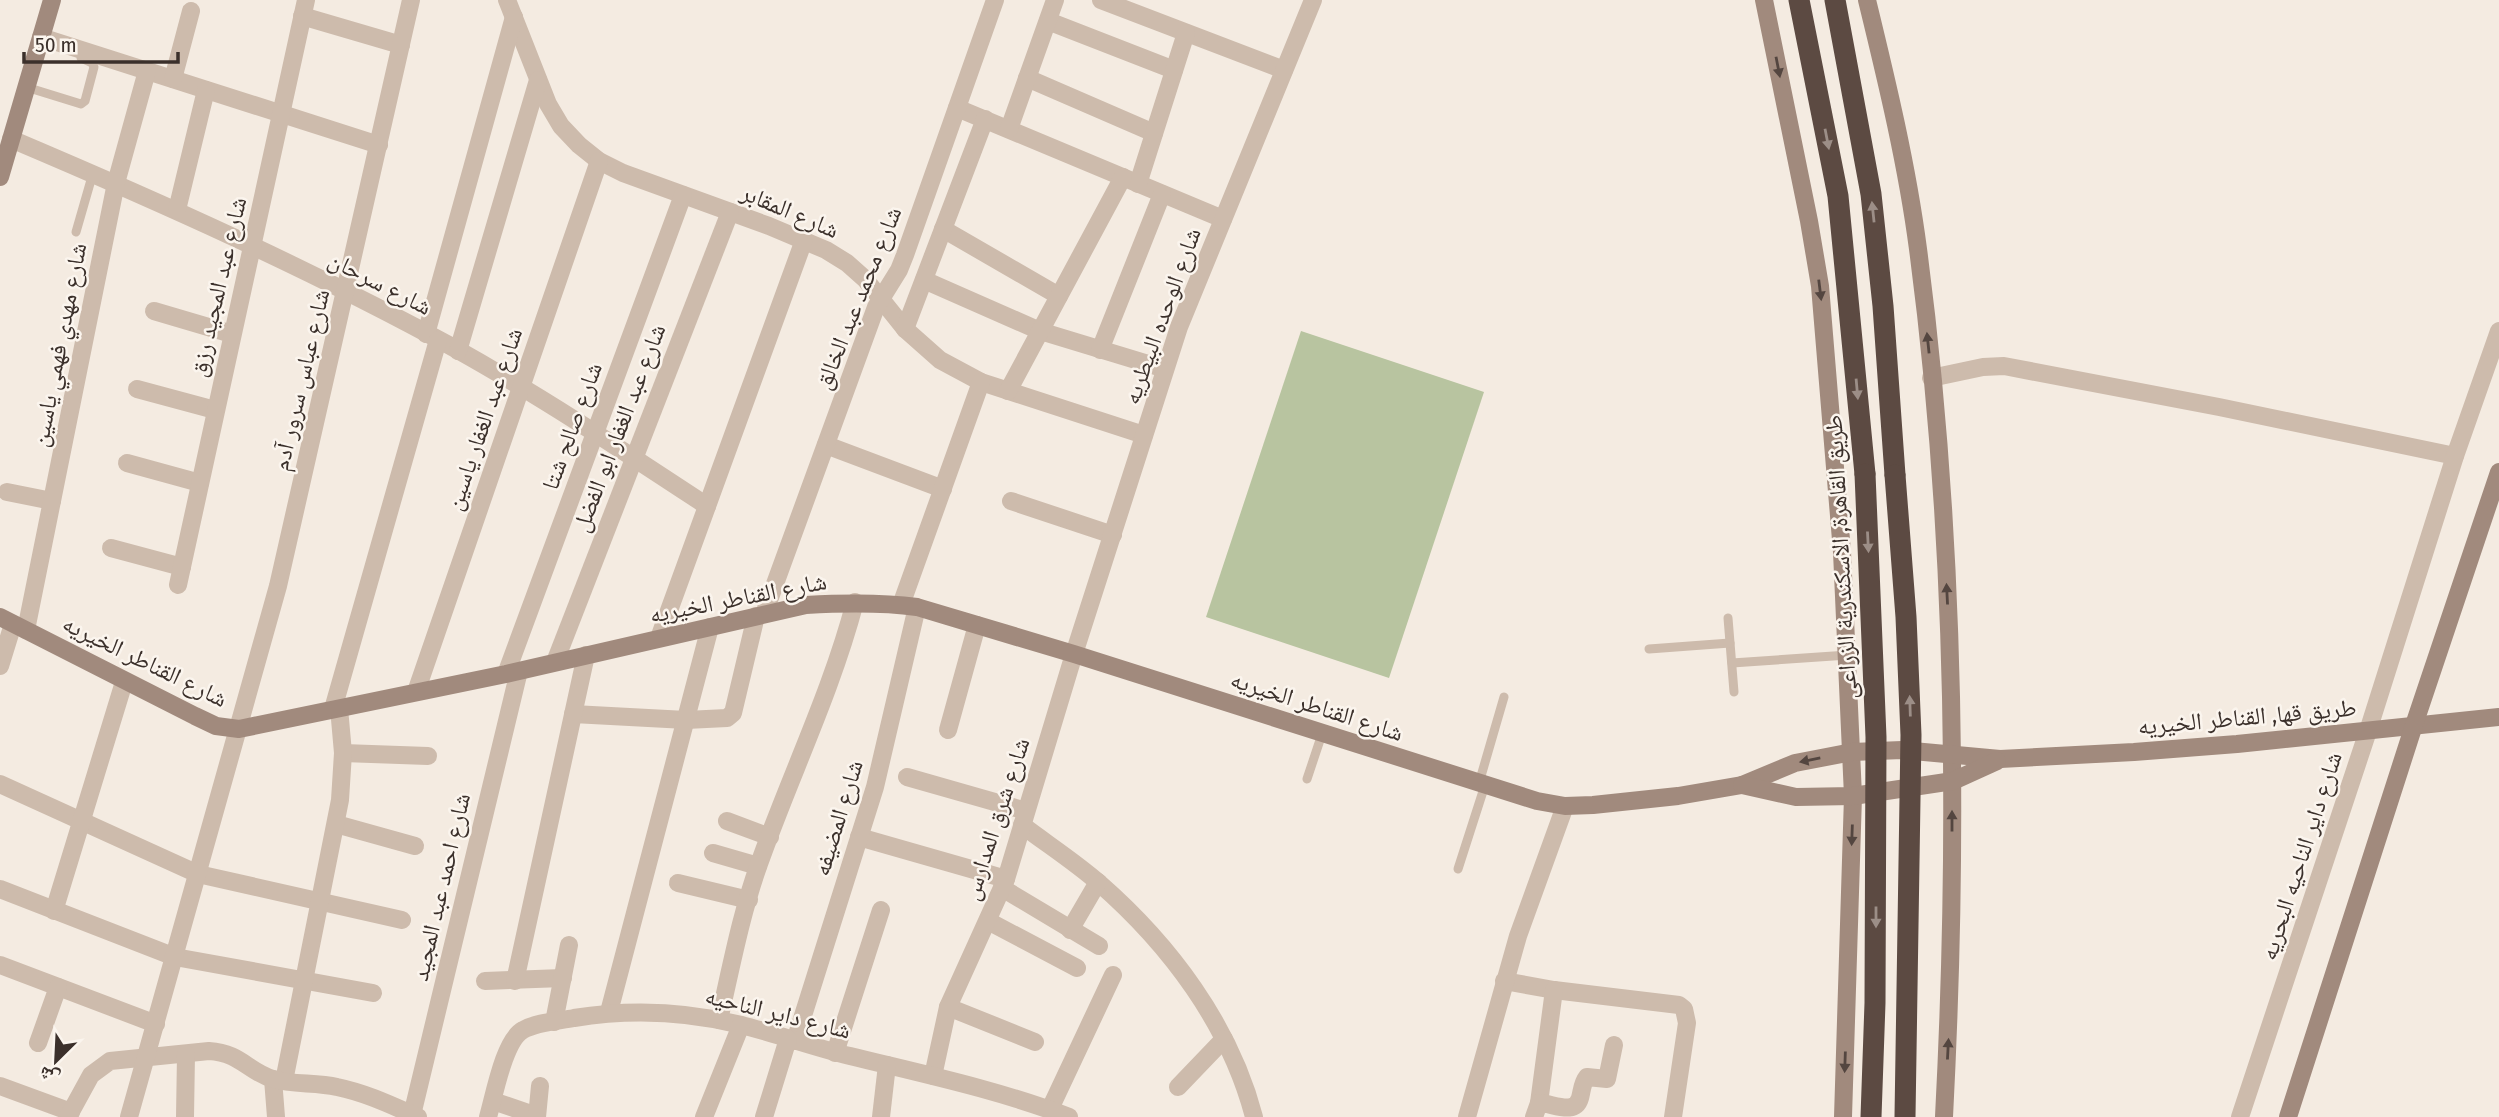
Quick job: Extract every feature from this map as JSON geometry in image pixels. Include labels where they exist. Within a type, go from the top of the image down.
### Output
[{"type":"highway","name":"طريق القاهرة, الاسكندرية الزراعى","points":[[1798,0],[1838,196],[1865,474],[1876,737],[1875,1003],[1871,1117]]},
{"type":"highway","points":[[1835,0],[1871,194],[1883,306],[1906,617],[1911,735],[1905,1117]]},
{"type":"main road","points":[[0,177],[52,0]]},
{"type":"main road","points":[[1764,0],[1820,286],[1842,552],[1853,796],[1843,1117]]},
{"type":"main road","points":[[1867,0],[1895,118],[1915,235],[1942,501],[1952,780],[1951,984],[1944,1117]]},
{"type":"main road","points":[[2288,1117],[2411,725],[2499,472]]},
{"type":"main road","name":"شارع القناطر الخيريه","points":[[13,624],[216,726],[239,729],[512,672],[806,605],[855,602],[909,606],[977,625],[1537,801],[1565,806],[1678,796],[1742,785],[1796,763],[1852,752],[1902,750],[2000,760]]},
{"type":"main road","name":"طريق قها, القناطر الخيريه","points":[[2000,760],[2134,752],[2499,717]]},
{"type":"main road","name":"شارع القناطر الخيريه","points":[[1742,785],[1797,797],[1853,796],[1952,780],[2000,760]]},
{"type":"street","name":"شارع عباس سرور آدم","points":[[129,1117],[278,586],[411,0]]},
{"type":"street","name":"شارع المقابر","points":[[507,0],[548,104],[561,126],[599,162],[804,240],[847,263],[881,296],[905,329],[940,360],[981,382],[1144,435]]},
{"type":"street","name":"شارع محمد عبد الخالق","points":[[686,720],[723,719],[733,713],[760,615],[881,296],[899,270],[905,255],[995,0]]},
{"type":"street","points":[[1009,129],[1055,0]]},
{"type":"street","points":[[1101,0],[1284,70]]},
{"type":"street","name":"شارع الوحده البيطريه","points":[[1074,654],[1179,327],[1313,0]]},
{"type":"street","points":[[304,8],[401,45]]},
{"type":"street","name":"شارع عبد المجيد رزق","points":[[111,548],[180,576],[304,8]]},
{"type":"street","points":[[173,79],[191,10]]},
{"type":"street","points":[[276,1117],[279,1080],[304,981],[340,800],[343,753],[336,709],[514,17]]},
{"type":"street","points":[[1048,21],[1174,70]]},
{"type":"street","points":[[1008,391],[1059,296],[1131,180],[1154,133],[1186,33]]},
{"type":"street","points":[[40,41],[147,71],[379,145]]},
{"type":"street","name":"شارع مهدي فهمي ياسين","points":[[0,666],[52,501],[116,183],[147,71]]},
{"type":"street","points":[[1027,78],[1154,133]]},
{"type":"street","points":[[458,351],[538,79]]},
{"type":"street","points":[[177,210],[206,90]]},
{"type":"street","points":[[957,107],[1223,219]]},
{"type":"street","points":[[905,329],[985,119]]},
{"type":"street","name":"شارع سرحان","points":[[11,139],[177,210],[432,337],[595,433],[707,506]]},
{"type":"street","name":"شارع عبد الغفار ياسين","points":[[416,692],[599,162]]},
{"type":"street","points":[[1100,350],[1162,194]]},
{"type":"street","name":"شارع صالح شتا","points":[[512,672],[595,433],[683,195]]},
{"type":"street","name":"شارع عبد الغفار ابو الفضل","points":[[555,662],[730,212]]},
{"type":"street","points":[[943,229],[1059,296]]},
{"type":"street","points":[[659,638],[804,240]]},
{"type":"street","points":[[924,280],[1040,331],[1166,369]]},
{"type":"street","points":[[154,311],[232,334]]},
{"type":"street","name":"شارع داير الناحيه البحريه","points":[[2240,1117],[2370,730],[2455,456],[2499,331]]},
{"type":"street","points":[[1931,378],[1983,367],[2004,366],[2455,456]]},
{"type":"street","name":"شارع المضيفه","points":[[764,1117],[875,787],[909,606],[943,489],[981,382]]},
{"type":"street","points":[[137,389],[215,410]]},
{"type":"street","points":[[826,445],[943,489]]},
{"type":"street","points":[[127,463],[200,483]]},
{"type":"street","points":[[7,492],[52,501]]},
{"type":"street","points":[[1011,501],[1113,535]]},
{"type":"street","points":[[719,1020],[758,866],[832,678],[855,602]]},
{"type":"street","points":[[948,730],[977,625]]},
{"type":"street","points":[[609,1012],[709,627]]},
{"type":"street","name":"شارع شرق المدارس","points":[[933,1076],[948,1007],[1004,883],[1074,654]]},
{"type":"street","points":[[515,981],[586,655]]},
{"type":"street","name":"شارع احمد عبد المجيد","points":[[415,1116],[512,672]]},
{"type":"street","points":[[54,911],[124,682]]},
{"type":"street","points":[[573,714],[686,720]]},
{"type":"street","points":[[343,753],[428,756]]},
{"type":"street","points":[[907,777],[1024,818],[1145,926],[1179,967],[1224,1038],[1245,1087],[1254,1117]]},
{"type":"street","points":[[0,784],[198,874],[402,920]]},
{"type":"street","points":[[1467,1117],[1504,981],[1532,892],[1565,806]]},
{"type":"street","points":[[726,821],[769,837]]},
{"type":"street","points":[[336,824],[415,846]]},
{"type":"street","points":[[859,836],[1004,883],[1070,930],[1099,946]]},
{"type":"street","points":[[713,853],[758,866]]},
{"type":"street","points":[[1070,930],[1098,882]]},
{"type":"street","points":[[678,883],[749,900]]},
{"type":"street","points":[[0,889],[175,957],[373,993]]},
{"type":"street","points":[[835,1053],[881,910]]},
{"type":"street","points":[[988,921],[1077,968]]},
{"type":"street","points":[[554,1022],[569,945]]},
{"type":"street","points":[[0,965],[156,1024]]},
{"type":"street","points":[[1050,1110],[1113,975]]},
{"type":"street","points":[[485,981],[563,978]]},
{"type":"street","points":[[1504,981],[1554,990],[1672,1003],[1684,1009],[1688,1023],[1673,1117]]},
{"type":"street","points":[[38,1044],[58,987]]},
{"type":"street","points":[[1554,990],[1537,1110],[1575,1107],[1585,1078],[1588,1076],[1606,1079],[1614,1045]]},
{"type":"street","points":[[948,1007],[1035,1042]]},
{"type":"street","name":"شارع داير الناحيه","points":[[490,1109],[513,1038],[524,1029],[609,1012],[683,1014],[741,1025],[835,1053],[933,1076],[1069,1117]]},
{"type":"street","points":[[704,1117],[741,1025]]},
{"type":"street","points":[[1178,1087],[1224,1038]]},
{"type":"street","points":[[0,1086],[69,1114],[91,1075],[100,1067],[122,1058],[223,1052],[279,1080],[311,1082],[350,1090],[415,1116]]},
{"type":"street","points":[[185,1117],[186,1054]]},
{"type":"street","points":[[881,1117],[887,1065]]},
{"type":"street","points":[[490,1109],[537,1117],[540,1086]]},
{"type":"lane","points":[[26,87],[81,104],[85,101],[94,72],[94,67],[87,61],[40,41]]},
{"type":"lane","points":[[76,232],[93,173]]},
{"type":"lane","points":[[1728,618],[1734,692]]},
{"type":"lane","points":[[1649,649],[1730,643]]},
{"type":"lane","points":[[1732,663],[1848,655]]},
{"type":"lane","points":[[1458,869],[1504,696]]},
{"type":"lane","points":[[1307,779],[1322,733]]},
{"type":"green space","points":[[1301,331],[1484,392],[1389,678],[1206,617]]}]
